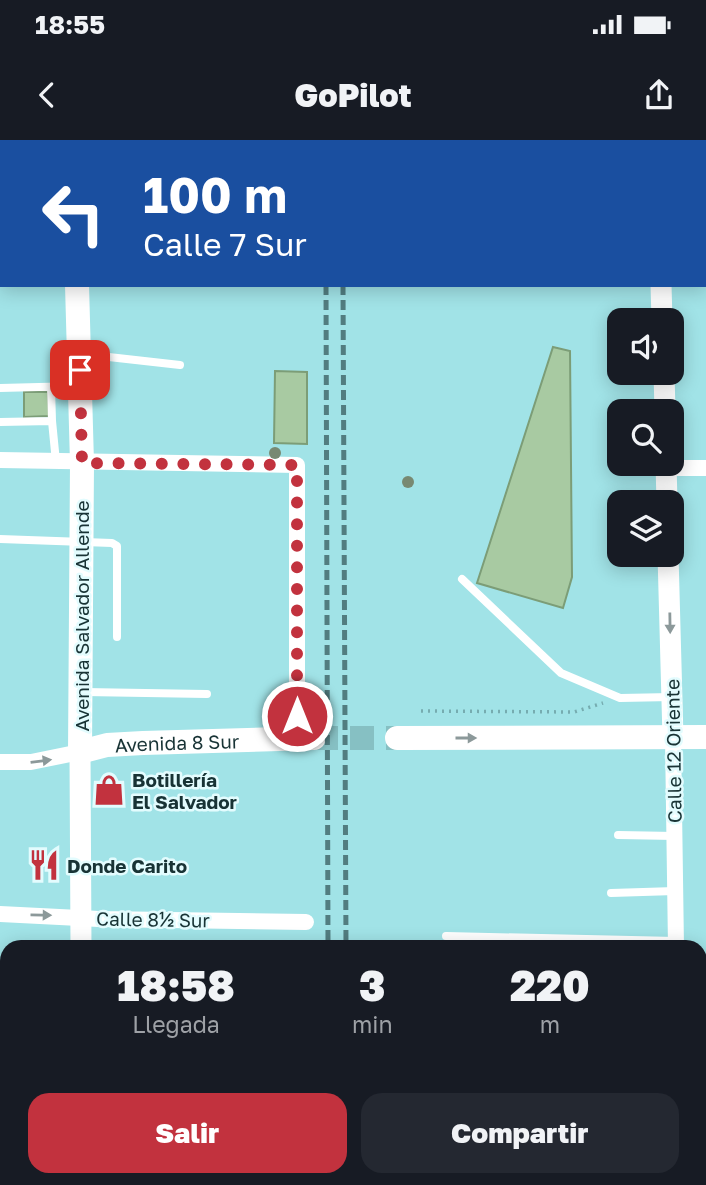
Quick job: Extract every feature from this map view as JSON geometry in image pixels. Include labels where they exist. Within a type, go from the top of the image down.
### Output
[{"type":"main road","name":"Avenida Salvador Allende","points":[[77,287],[82,463],[80,752]]},
{"type":"main road","points":[[397,738],[706,737]]},
{"type":"main road","name":"Avenida 8 Sur","points":[[80,752],[107,745],[314,738]]},
{"type":"street","points":[[661,287],[662,308]]},
{"type":"street","points":[[0,460],[297,465],[297,716]]},
{"type":"street","points":[[684,467],[706,468]]},
{"type":"street","name":"Calle 12 Oriente","points":[[668,567],[676,940]]},
{"type":"street","name":"Avenida 8 Sur","points":[[0,762],[31,762],[80,752]]},
{"type":"street","name":"Avenida Salvador Allende","points":[[80,752],[81,940]]},
{"type":"street","name":"Calle 8½ Sur","points":[[0,914],[306,922]]},
{"type":"lane","points":[[79,354],[180,365]]},
{"type":"lane","points":[[0,388],[80,386]]},
{"type":"lane","points":[[51,387],[56,462]]},
{"type":"lane","points":[[0,422],[52,421]]},
{"type":"lane","points":[[0,539],[113,543],[117,546],[117,637]]},
{"type":"lane","points":[[462,579],[561,673],[620,698],[672,697]]},
{"type":"lane","points":[[81,692],[207,694]]},
{"type":"lane","points":[[618,835],[675,836]]},
{"type":"lane","points":[[611,893],[675,891]]},
{"type":"lane","points":[[446,936],[561,940]]},
{"type":"path","points":[[421,711],[575,712],[620,698]]},
{"type":"building","points":[[553,347],[570,351],[572,577],[563,608],[477,583]]},
{"type":"building","points":[[275,371],[307,372],[307,444],[274,443]]},
{"type":"building","points":[[24,392],[48,392],[49,416],[24,417]]},
{"type":"tunnel","points":[[314,738],[397,738]]},
{"type":"railway","points":[[326,287],[328,940]]},
{"type":"railway","points":[[343,287],[346,940]]},
{"type":"place","name":"Botillería El Salvador","points":[[109,790]]},
{"type":"place","name":"Donde Carito","points":[[44,865]]},
{"type":"route","points":[[80,370],[82,463],[297,465],[297,716]]}]
